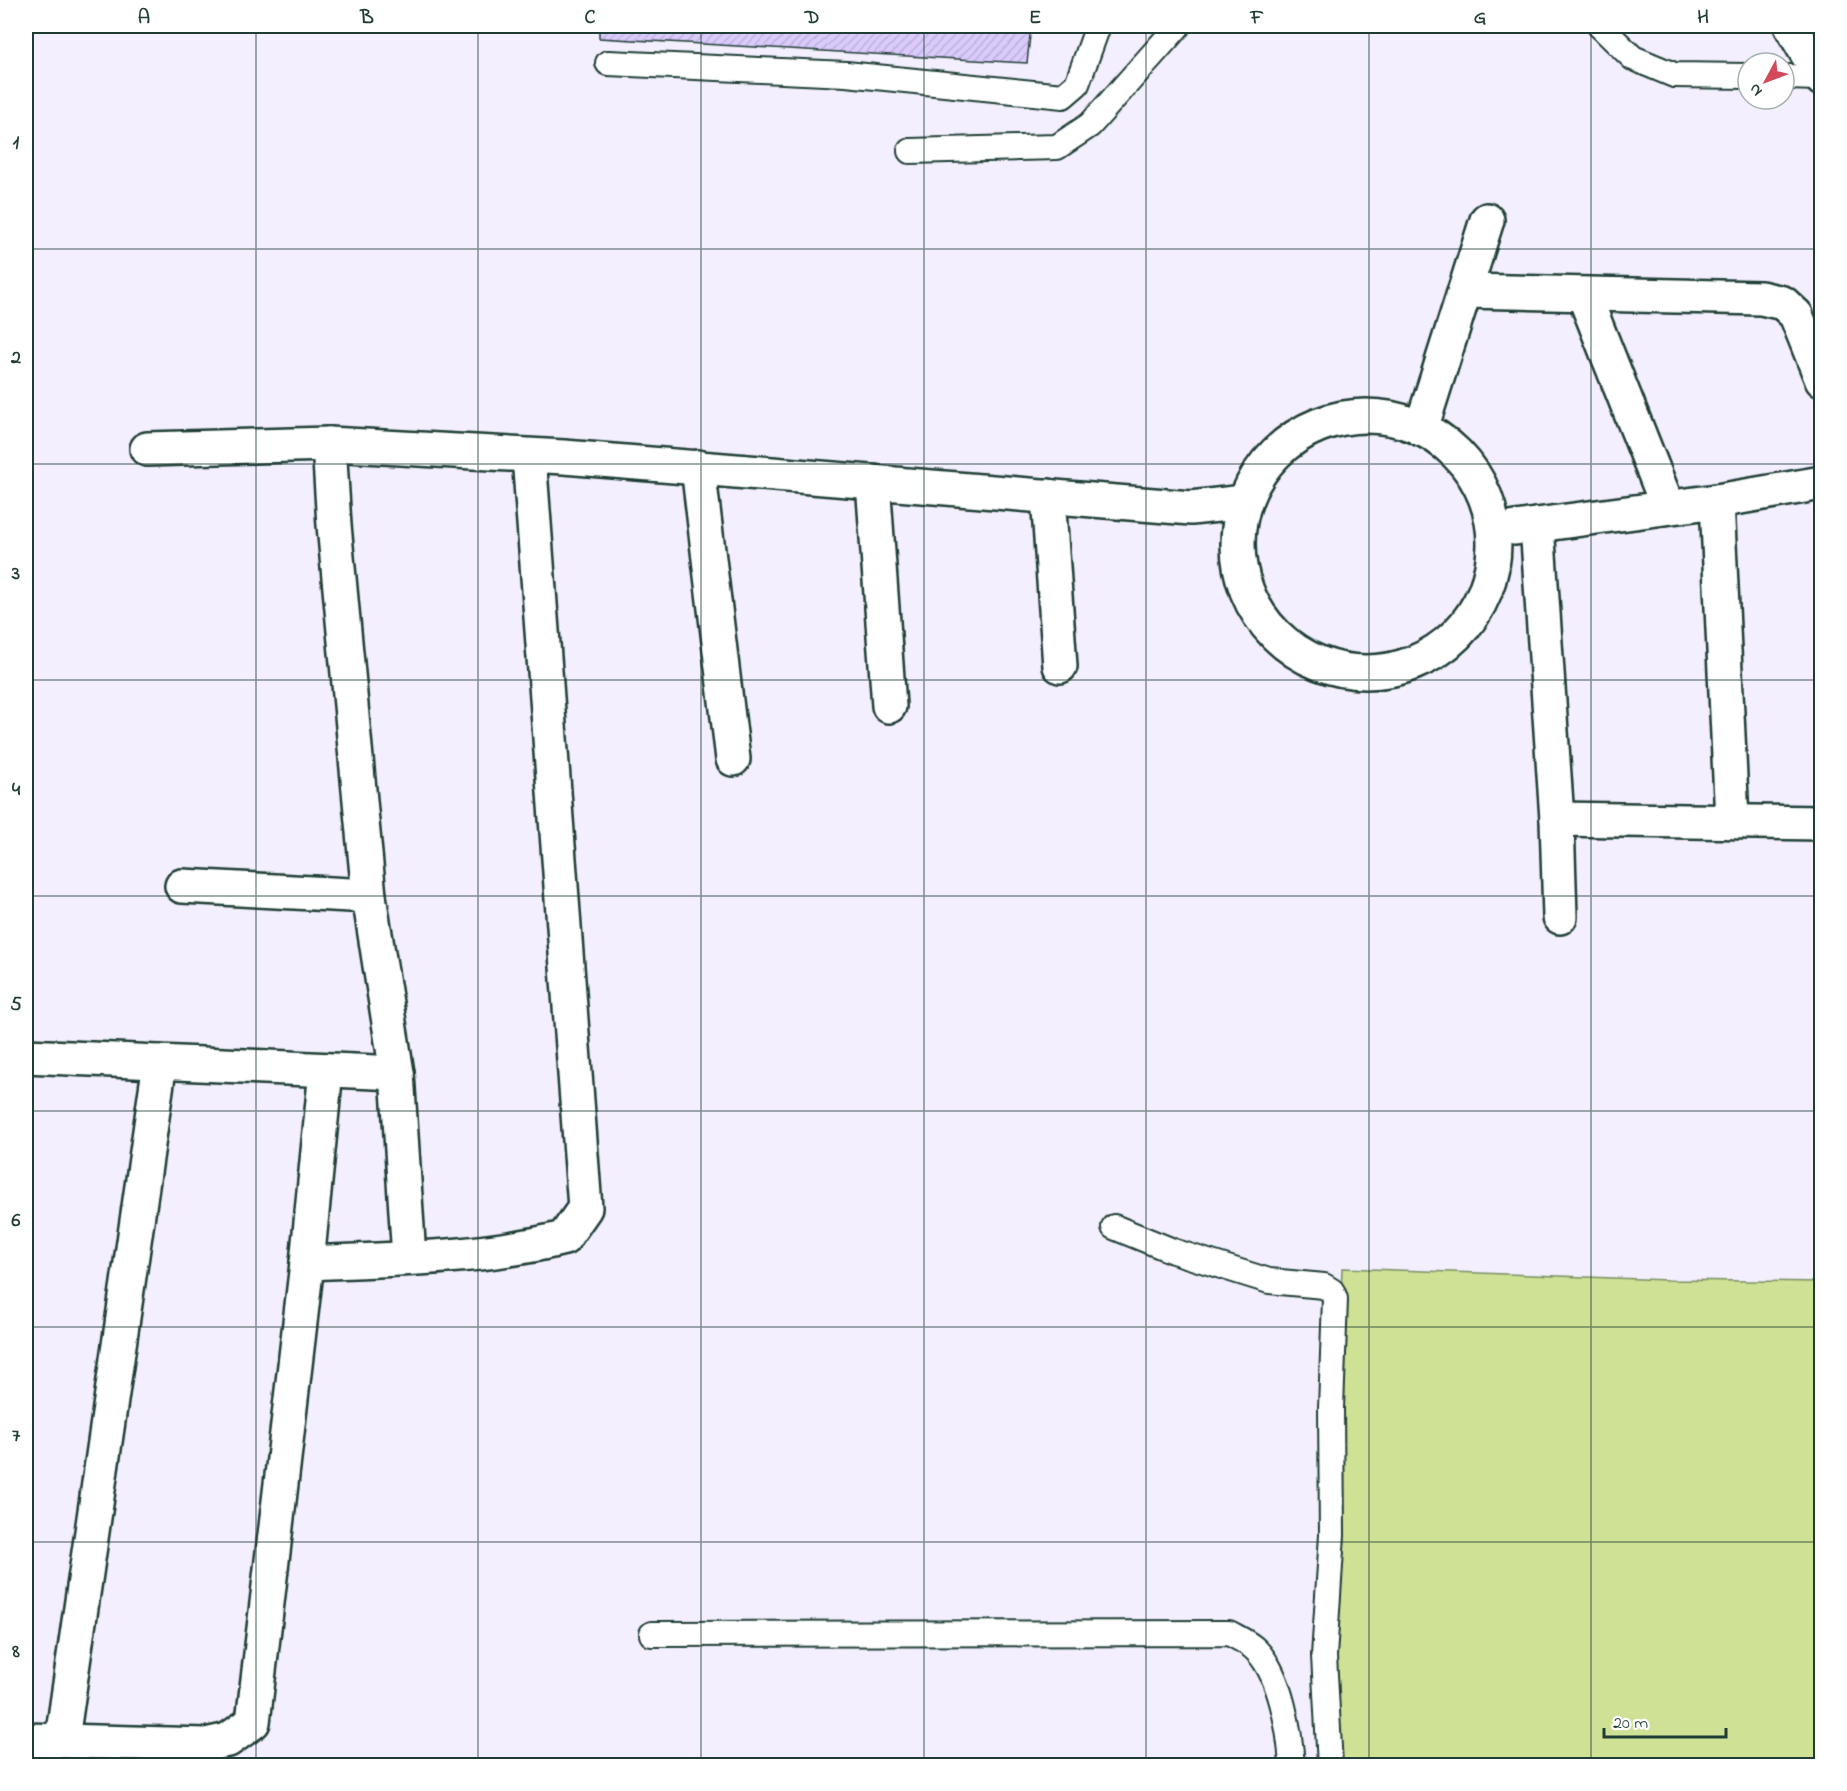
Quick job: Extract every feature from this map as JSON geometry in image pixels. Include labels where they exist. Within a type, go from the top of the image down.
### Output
[{"type":"street","points":[[1791,26],[1821,78]]},
{"type":"street","points":[[1421,429],[1487,220]]},
{"type":"street","points":[[1465,291],[1761,298],[1783,303],[1797,315],[1821,380]]},
{"type":"street","points":[[1584,295],[1668,507]]},
{"type":"street","points":[[1379,416],[1421,429],[1449,447],[1471,471],[1486,500],[1494,531],[1494,562],[1486,592],[1471,619],[1451,641],[1426,659],[1397,669],[1367,674],[1337,670],[1308,659],[1282,642],[1262,620],[1247,592],[1238,563],[1238,532],[1244,502],[1252,482],[1279,448],[1316,426],[1336,419],[1379,416]]},
{"type":"street","points":[[147,449],[329,444],[698,467],[1191,508],[1244,502]]},
{"type":"street","points":[[329,444],[336,548],[369,896],[397,1073],[409,1258]]},
{"type":"street","points":[[307,1263],[409,1258],[537,1245],[564,1239],[585,1208],[529,456]]},
{"type":"street","points":[[698,467],[733,759]]},
{"type":"street","points":[[873,482],[889,706]]},
{"type":"street","points":[[1494,531],[1717,501],[1821,483]]},
{"type":"street","points":[[1048,496],[1060,666]]},
{"type":"street","points":[[1717,501],[1732,820]]},
{"type":"street","points":[[1538,525],[1557,819],[1560,917]]},
{"type":"street","points":[[1557,819],[1821,823]]},
{"type":"street","points":[[182,886],[369,896]]},
{"type":"street","points":[[26,1056],[397,1073]]},
{"type":"street","points":[[62,1739],[160,1062]]},
{"type":"street","points":[[26,1740],[62,1739],[205,1745],[228,1740],[253,1722],[307,1263],[326,1070]]},
{"type":"lane","points":[[608,63],[846,74],[1063,96],[1077,84],[1098,26]]},
{"type":"lane","points":[[910,151],[1057,147],[1090,125],[1178,26]]},
{"type":"lane","points":[[1600,26],[1633,58],[1674,75],[1736,76]]},
{"type":"lane","points":[[1796,77],[1821,78]]},
{"type":"lane","points":[[1114,1227],[1173,1251],[1269,1281],[1324,1286],[1332,1291],[1335,1299],[1331,1408],[1332,1535],[1324,1656],[1330,1766]]},
{"type":"lane","points":[[652,1634],[1229,1632],[1257,1650],[1274,1678],[1290,1734],[1292,1766]]},
{"type":"green space","points":[[1342,1268],[1668,1280],[1821,1282],[1821,1765],[1338,1766],[1329,1632]]},
{"type":"building","points":[[599,26],[1031,26],[1027,63],[599,38]]}]
